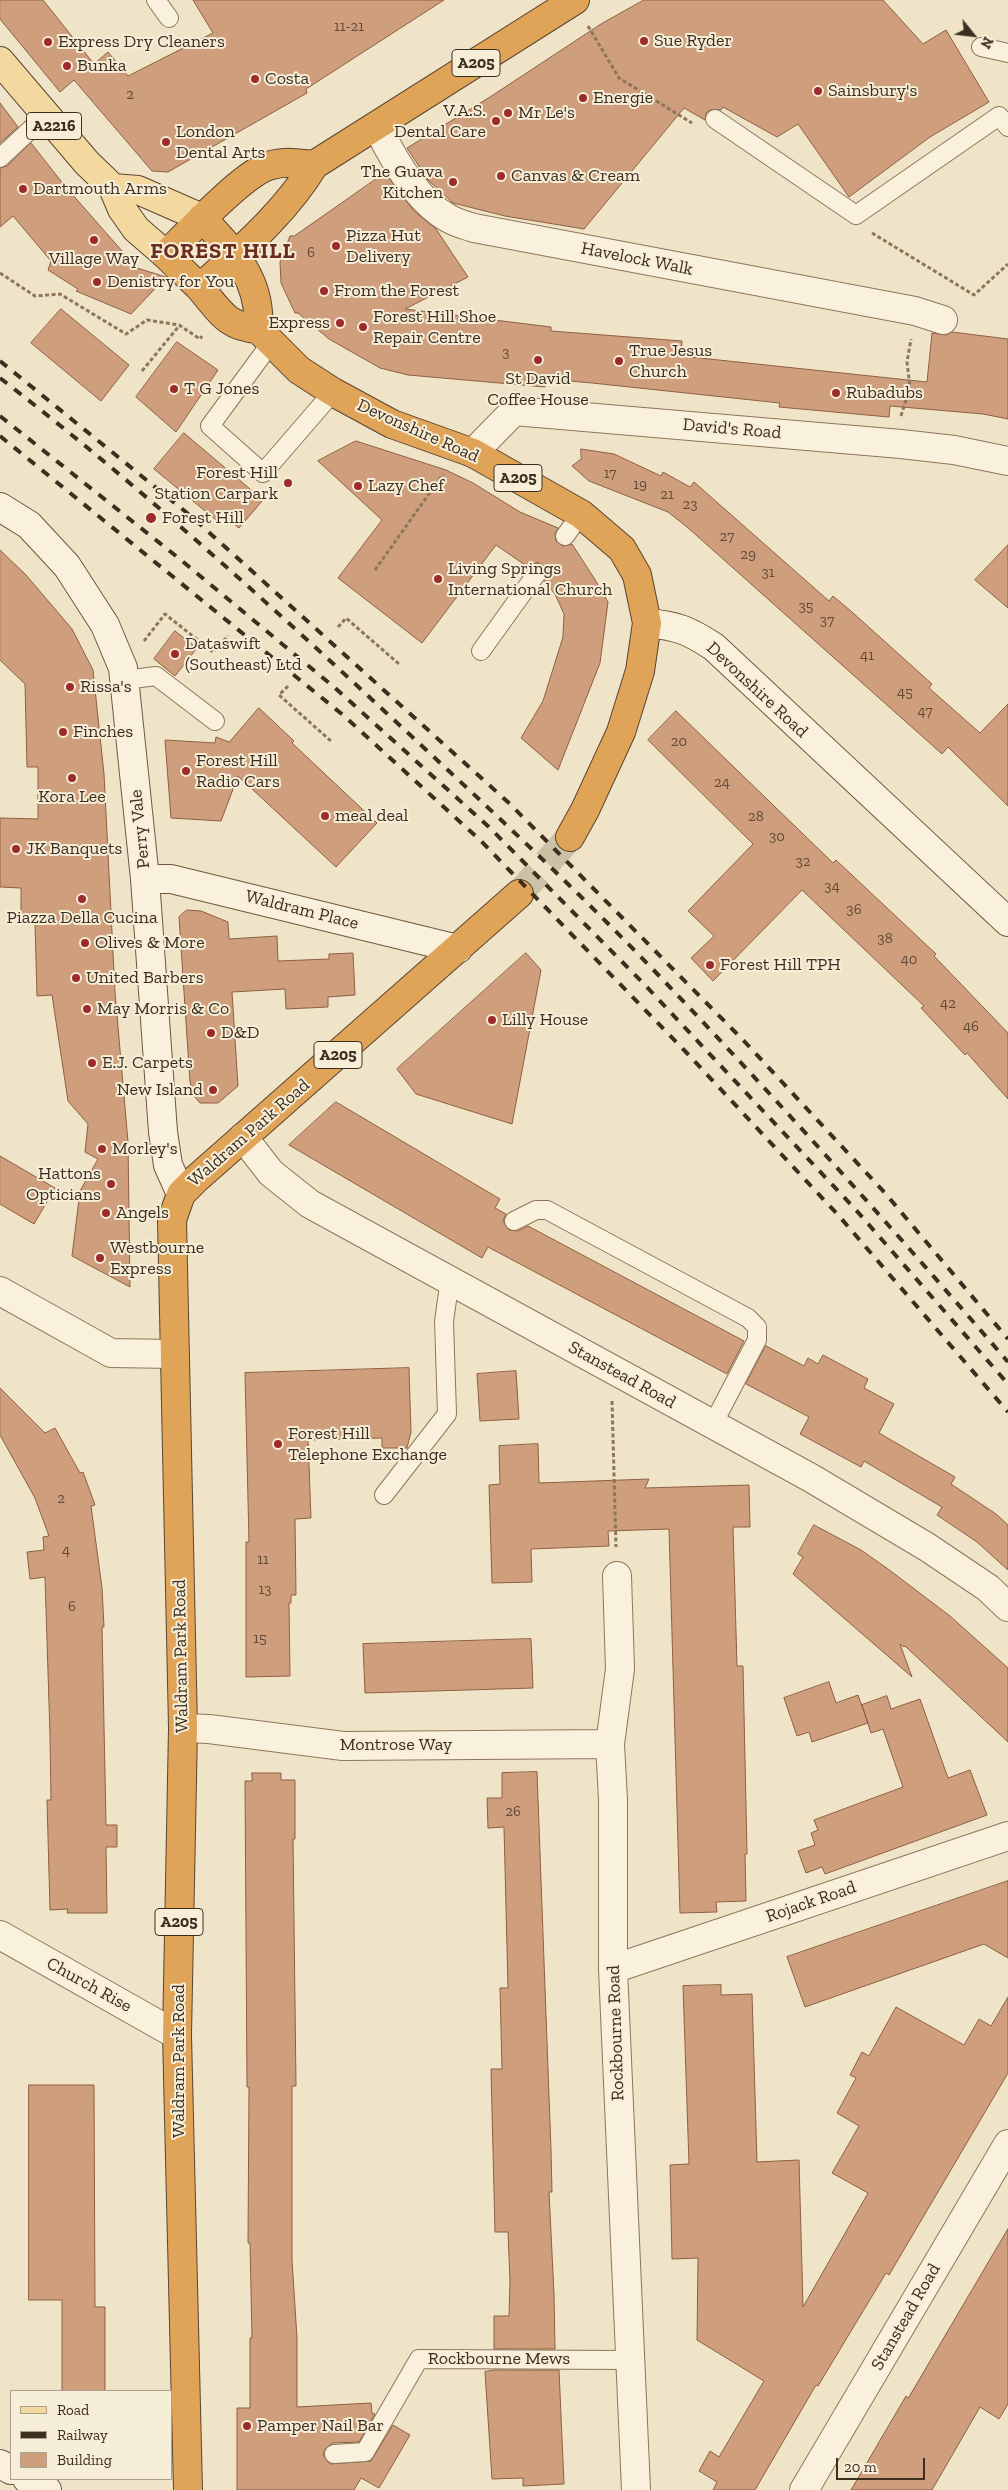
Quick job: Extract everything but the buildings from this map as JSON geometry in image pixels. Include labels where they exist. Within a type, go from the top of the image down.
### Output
[{"type":"highway","name":"A205","points":[[200,288],[236,255],[298,190],[314,165],[575,0]]},
{"type":"highway","points":[[166,254],[202,218],[243,183],[267,166],[291,162],[314,165]]},
{"type":"highway","points":[[202,218],[236,255],[248,274],[256,296],[265,336]]},
{"type":"highway","name":"Devonshire Road","points":[[166,254],[200,288],[223,316],[244,328],[265,336],[299,370],[333,392],[392,424],[467,451],[581,514],[622,549],[637,575],[647,623]]},
{"type":"highway","name":"A205","points":[[570,837],[585,810],[620,732],[640,671],[647,623]]},
{"type":"highway","name":"A205","points":[[458,949],[519,894]]},
{"type":"highway","name":"Waldram Park Road","points":[[188,2490],[177,2035],[184,1728],[172,1220],[182,1194],[243,1137],[458,949]]},
{"type":"main road","name":"A2216","points":[[0,61],[87,164],[113,188],[122,209],[136,229],[166,254]]},
{"type":"main road","points":[[113,188],[138,190],[202,218]]},
{"type":"street","name":"Havelock Walk","points":[[377,126],[390,151],[427,204],[448,219],[474,228],[915,311],[943,320]]},
{"type":"street","name":"David's Road","points":[[467,451],[514,411],[901,444],[954,450],[1008,462]]},
{"type":"street","name":"Perry Vale","points":[[0,507],[28,525],[67,566],[105,624],[123,668],[145,879],[163,1132],[168,1165],[182,1194]]},
{"type":"street","name":"Devonshire Road","points":[[647,623],[672,626],[690,631],[714,647],[1008,922]]},
{"type":"street","name":"Waldram Place","points":[[145,879],[171,879],[226,891],[458,949]]},
{"type":"street","name":"Stanstead Road","points":[[243,1137],[271,1173],[310,1204],[713,1424],[927,1547],[988,1588],[1008,1607]]},
{"type":"street","points":[[0,1291],[111,1353],[175,1354]]},
{"type":"street","name":"Rockbourne Road","points":[[617,1576],[620,1669],[610,1744],[613,1800],[614,1970],[636,2490]]},
{"type":"street","name":"Montrose Way","points":[[184,1728],[210,1729],[343,1746],[610,1744]]},
{"type":"street","name":"Rojack Road","points":[[614,1970],[1008,1836]]},
{"type":"street","name":"Church Rise","points":[[0,1935],[177,2035]]},
{"type":"street","name":"Stanstead Road","points":[[804,2490],[1008,2144]]},
{"type":"street","points":[[29,2480],[47,2490]]},
{"type":"lane","points":[[156,0],[170,18]]},
{"type":"lane","points":[[981,47],[1008,53]]},
{"type":"lane","points":[[0,158],[45,116]]},
{"type":"lane","points":[[715,120],[856,215],[999,116],[1008,127]]},
{"type":"lane","points":[[265,336],[210,426],[263,473],[333,392]]},
{"type":"lane","points":[[565,536],[581,514]]},
{"type":"lane","points":[[481,651],[537,573]]},
{"type":"lane","points":[[125,680],[156,676],[214,721]]},
{"type":"lane","points":[[514,1221],[536,1210],[547,1210],[748,1318],[757,1327],[757,1340],[713,1424]]},
{"type":"lane","points":[[384,1495],[447,1414],[444,1321],[450,1279]]},
{"type":"lane","name":"Rockbourne Mews","points":[[334,2454],[365,2452],[419,2358],[629,2360]]},
{"type":"path","points":[[0,273],[35,296],[60,294],[126,334],[147,320],[179,326],[142,371]]},
{"type":"path","points":[[901,444],[900,419],[910,387],[908,362],[915,311]]},
{"type":"path","points":[[375,570],[467,451]]},
{"type":"path","points":[[165,614],[214,652],[228,636]]},
{"type":"path","points":[[338,627],[346,618],[399,664]]},
{"type":"path","points":[[288,686],[279,695],[332,742]]},
{"type":"path","points":[[612,1393],[617,1576]]},
{"type":"tunnel","points":[[519,894],[570,837]]},
{"type":"railway","points":[[0,361],[192,517],[509,803],[744,1041],[885,1193],[1008,1339]]},
{"type":"railway","points":[[0,378],[94,453],[231,571],[480,800],[630,945],[796,1123],[1008,1362]]},
{"type":"railway","points":[[0,416],[176,556],[334,687],[489,827],[644,984],[856,1210],[1008,1384]]},
{"type":"railway","points":[[0,436],[343,715],[481,841],[685,1051],[839,1216],[1008,1412]]},
{"type":"place","name":"Sue Ryder","points":[[644,41]]},
{"type":"place","name":"Express Dry Cleaners","points":[[48,42]]},
{"type":"place","name":"Bunka","points":[[67,66]]},
{"type":"place","name":"Costa","points":[[255,79]]},
{"type":"place","name":"Sainsbury's","points":[[818,91]]},
{"type":"place","name":"Energie","points":[[583,98]]},
{"type":"place","name":"Mr Le's","points":[[508,113]]},
{"type":"place","name":"V.A.S. Dental Care","points":[[496,121]]},
{"type":"place","name":"London Dental Arts","points":[[166,142]]},
{"type":"place","name":"Canvas & Cream","points":[[501,176]]},
{"type":"place","name":"The Guava Kitchen","points":[[453,182]]},
{"type":"place","name":"Dartmouth Arms","points":[[23,189]]},
{"type":"place","name":"Village Way","points":[[94,240]]},
{"type":"place","name":"Pizza Hut Delivery","points":[[336,246]]},
{"type":"place","name":"Denistry for You","points":[[97,282]]},
{"type":"place","name":"From the Forest","points":[[324,291]]},
{"type":"place","name":"Express","points":[[340,323]]},
{"type":"place","name":"Forest Hill Shoe Repair Centre","points":[[363,327]]},
{"type":"place","name":"St David Coffee House","points":[[538,360]]},
{"type":"place","name":"True Jesus Church","points":[[619,361]]},
{"type":"place","name":"T G Jones","points":[[174,389]]},
{"type":"place","name":"Rubadubs","points":[[836,393]]},
{"type":"place","name":"Forest Hill Station Carpark","points":[[288,483]]},
{"type":"place","name":"Lazy Chef","points":[[358,486]]},
{"type":"place","name":"Forest Hill","points":[[151,518]]},
{"type":"place","name":"Living Springs International Church","points":[[438,579]]},
{"type":"place","name":"Dataswift (Southeast) Ltd","points":[[175,654]]},
{"type":"place","name":"Rissa's","points":[[70,687]]},
{"type":"place","name":"Finches","points":[[63,732]]},
{"type":"place","name":"Forest Hill Radio Cars","points":[[186,771]]},
{"type":"place","name":"Kora Lee","points":[[72,778]]},
{"type":"place","name":"meal deal","points":[[325,816]]},
{"type":"place","name":"JK Banquets","points":[[16,849]]},
{"type":"place","name":"Piazza Della Cucina","points":[[82,899]]},
{"type":"place","name":"Olives & More","points":[[85,943]]},
{"type":"place","name":"Forest Hill TPH","points":[[710,965]]},
{"type":"place","name":"United Barbers","points":[[76,978]]},
{"type":"place","name":"May Morris & Co","points":[[87,1009]]},
{"type":"place","name":"Lilly House","points":[[492,1020]]},
{"type":"place","name":"D&D","points":[[211,1033]]},
{"type":"place","name":"E.J. Carpets","points":[[92,1063]]},
{"type":"place","name":"New Island","points":[[213,1090]]},
{"type":"place","name":"Morley's","points":[[102,1149]]},
{"type":"place","name":"Hattons Opticians","points":[[111,1184]]},
{"type":"place","name":"Angels","points":[[106,1213]]},
{"type":"place","name":"Westbourne Express","points":[[100,1258]]},
{"type":"place","name":"Forest Hill Telephone Exchange","points":[[278,1444]]},
{"type":"place","name":"Pamper Nail Bar","points":[[247,2426]]},
{"type":"district","name":"FOREST HILL","points":[[223,252]]}]
